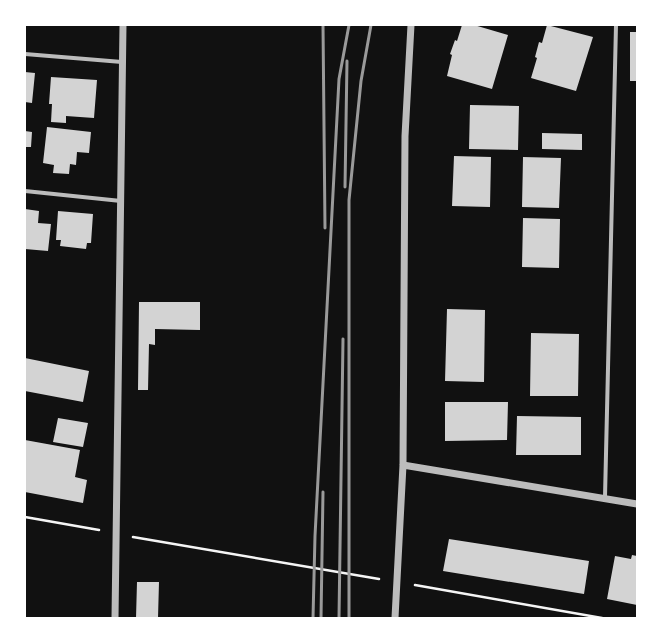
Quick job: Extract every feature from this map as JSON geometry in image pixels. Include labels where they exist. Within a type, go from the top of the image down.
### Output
[{"type":"street","points":[[115,618],[123,25]]},
{"type":"street","points":[[395,618],[403,465],[405,136],[410,25]]},
{"type":"street","points":[[605,498],[616,25]]},
{"type":"street","points":[[25,54],[122,62]]},
{"type":"street","points":[[25,191],[121,201]]},
{"type":"street","points":[[403,465],[637,504]]},
{"type":"path","points":[[25,517],[101,531]]},
{"type":"path","points":[[129,536],[602,618]]},
{"type":"building","points":[[462,25],[474,25],[508,35],[492,89],[447,76],[452,55],[450,54],[455,40],[457,41]]},
{"type":"building","points":[[547,25],[593,37],[576,91],[531,78],[537,58],[535,57],[539,42],[542,43]]},
{"type":"building","points":[[630,32],[637,32],[637,81],[630,81]]},
{"type":"building","points":[[25,72],[35,73],[32,103],[25,102]]},
{"type":"building","points":[[51,77],[97,80],[94,118],[66,116],[66,123],[51,122],[52,104],[49,104]]},
{"type":"building","points":[[470,105],[519,106],[518,150],[469,149]]},
{"type":"building","points":[[47,127],[91,132],[89,153],[77,152],[76,165],[70,164],[69,174],[53,173],[54,165],[43,163]]},
{"type":"building","points":[[25,131],[32,132],[31,147],[25,147]]},
{"type":"building","points":[[542,133],[582,134],[582,150],[542,149]]},
{"type":"building","points":[[454,156],[491,157],[490,207],[452,206]]},
{"type":"building","points":[[523,157],[561,158],[559,208],[522,207]]},
{"type":"building","points":[[25,209],[39,211],[38,223],[51,224],[48,251],[25,249]]},
{"type":"building","points":[[58,211],[93,214],[91,243],[87,243],[86,249],[60,246],[61,240],[56,240]]},
{"type":"building","points":[[523,218],[560,219],[559,268],[522,267]]},
{"type":"building","points":[[139,302],[200,302],[200,330],[155,329],[155,345],[149,344],[148,390],[138,390]]},
{"type":"building","points":[[447,309],[485,310],[484,382],[445,381]]},
{"type":"building","points":[[531,333],[579,334],[578,396],[530,396]]},
{"type":"building","points":[[25,358],[89,371],[83,402],[25,391]]},
{"type":"building","points":[[445,402],[508,402],[507,440],[445,441]]},
{"type":"building","points":[[517,416],[581,417],[581,455],[516,455]]},
{"type":"building","points":[[58,418],[88,423],[83,447],[53,442]]},
{"type":"building","points":[[25,440],[80,450],[75,477],[87,480],[83,503],[25,492]]},
{"type":"building","points":[[449,539],[589,561],[584,594],[443,571]]},
{"type":"building","points":[[632,555],[637,556],[637,605],[607,599],[615,556],[631,559]]},
{"type":"building","points":[[137,582],[159,582],[158,618],[136,618]]},
{"type":"railway","points":[[323,25],[325,228]]},
{"type":"railway","points":[[313,618],[315,536],[339,79],[349,25]]},
{"type":"railway","points":[[349,618],[349,200],[361,81],[371,25]]},
{"type":"railway","points":[[345,187],[347,61]]},
{"type":"railway","points":[[339,618],[343,339]]},
{"type":"railway","points":[[321,618],[323,492]]}]
